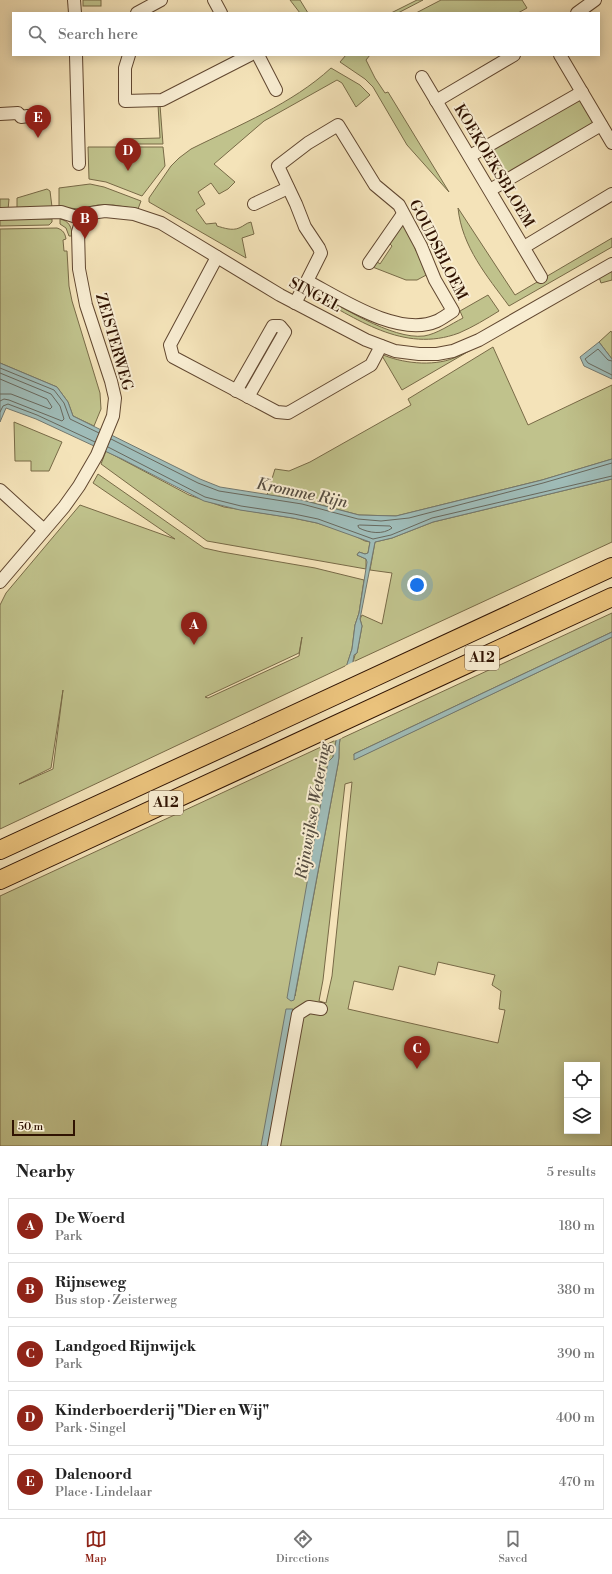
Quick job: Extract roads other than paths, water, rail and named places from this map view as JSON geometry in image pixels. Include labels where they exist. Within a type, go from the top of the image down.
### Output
[{"type":"highway","name":"A12","points":[[0,850],[612,567]]},
{"type":"highway","name":"A12","points":[[0,880],[612,598]]},
{"type":"street","points":[[74,0],[75,12]]},
{"type":"street","points":[[139,12],[161,0]]},
{"type":"street","points":[[214,0],[220,12]]},
{"type":"street","points":[[578,12],[595,0]]},
{"type":"street","points":[[76,56],[79,164]]},
{"type":"street","points":[[129,56],[125,68],[125,101],[162,100],[234,59],[246,56]]},
{"type":"street","points":[[259,56],[276,90]]},
{"type":"street","name":"KOEKOEKSBLOEM","points":[[436,101],[512,56]]},
{"type":"street","points":[[561,56],[612,143]]},
{"type":"street","name":"KOEKOEKSBLOEM","points":[[422,77],[541,277]]},
{"type":"street","points":[[470,156],[582,92]]},
{"type":"street","points":[[0,114],[18,114],[21,116],[28,116]]},
{"type":"street","name":"GOUDSBLOEM","points":[[297,298],[321,253],[305,227],[278,166],[308,143],[338,125],[375,185],[399,205],[421,246],[435,280],[453,311],[437,321],[421,325],[402,325],[366,312],[307,281]]},
{"type":"street","points":[[490,190],[601,125]]},
{"type":"street","points":[[254,204],[288,188]]},
{"type":"street","name":"KOEKOEKSBLOEM","points":[[524,247],[612,194]]},
{"type":"street","name":"SINGEL","points":[[83,219],[91,213],[102,211],[126,212],[148,218],[178,232],[217,257],[297,298],[381,346],[395,351],[418,354],[437,354],[465,346],[494,332],[612,264]]},
{"type":"street","points":[[0,214],[61,212],[83,219]]},
{"type":"street","points":[[369,263],[403,214]]},
{"type":"street","name":"ZEISTERWEG","points":[[0,582],[64,507],[79,486],[98,452],[110,427],[113,416],[115,398],[111,381],[86,306],[79,269],[78,232],[83,219]]},
{"type":"street","points":[[217,257],[170,345],[173,357],[277,412],[288,413],[371,365],[381,346]]},
{"type":"street","points":[[236,391],[272,326],[280,326],[285,332],[248,397]]},
{"type":"street","points":[[0,490],[44,530]]},
{"type":"street","points":[[274,1146],[298,1014],[309,1007],[322,1009]]},
{"type":"water","points":[[599,342],[612,359],[612,379],[584,366],[580,357]]},
{"type":"water","points":[[0,363],[57,387],[68,402],[73,416],[200,479],[220,487],[302,500],[359,515],[396,516],[542,480],[612,459],[612,479],[433,522],[392,538],[375,542],[360,619],[362,626],[357,653],[354,655],[339,742],[339,761],[294,1000],[291,1001],[287,998],[328,762],[333,757],[349,671],[347,664],[352,649],[367,562],[366,559],[357,555],[359,552],[365,554],[368,553],[370,542],[317,523],[240,510],[204,501],[122,459],[36,419],[6,408],[0,422]]},
{"type":"water","points":[[612,632],[612,637],[354,760],[354,754]]},
{"type":"water","points":[[286,1009],[293,1009],[268,1146],[261,1146]]},
{"type":"place","name":"Dalenoord","points":[[38,138]]},
{"type":"place","name":"Kinderboerderij \"Dier en Wij\"","points":[[128,171]]},
{"type":"place","name":"Rijnseweg","points":[[85,239]]},
{"type":"place","name":"De Woerd","points":[[194,645]]},
{"type":"place","name":"Landgoed Rijnwijck","points":[[417,1069]]},
{"type":"water label","name":"Kromme Rijn","points":[[302,493]]},
{"type":"water label","name":"Rijnwijkse Wetering","points":[[313,811]]}]
